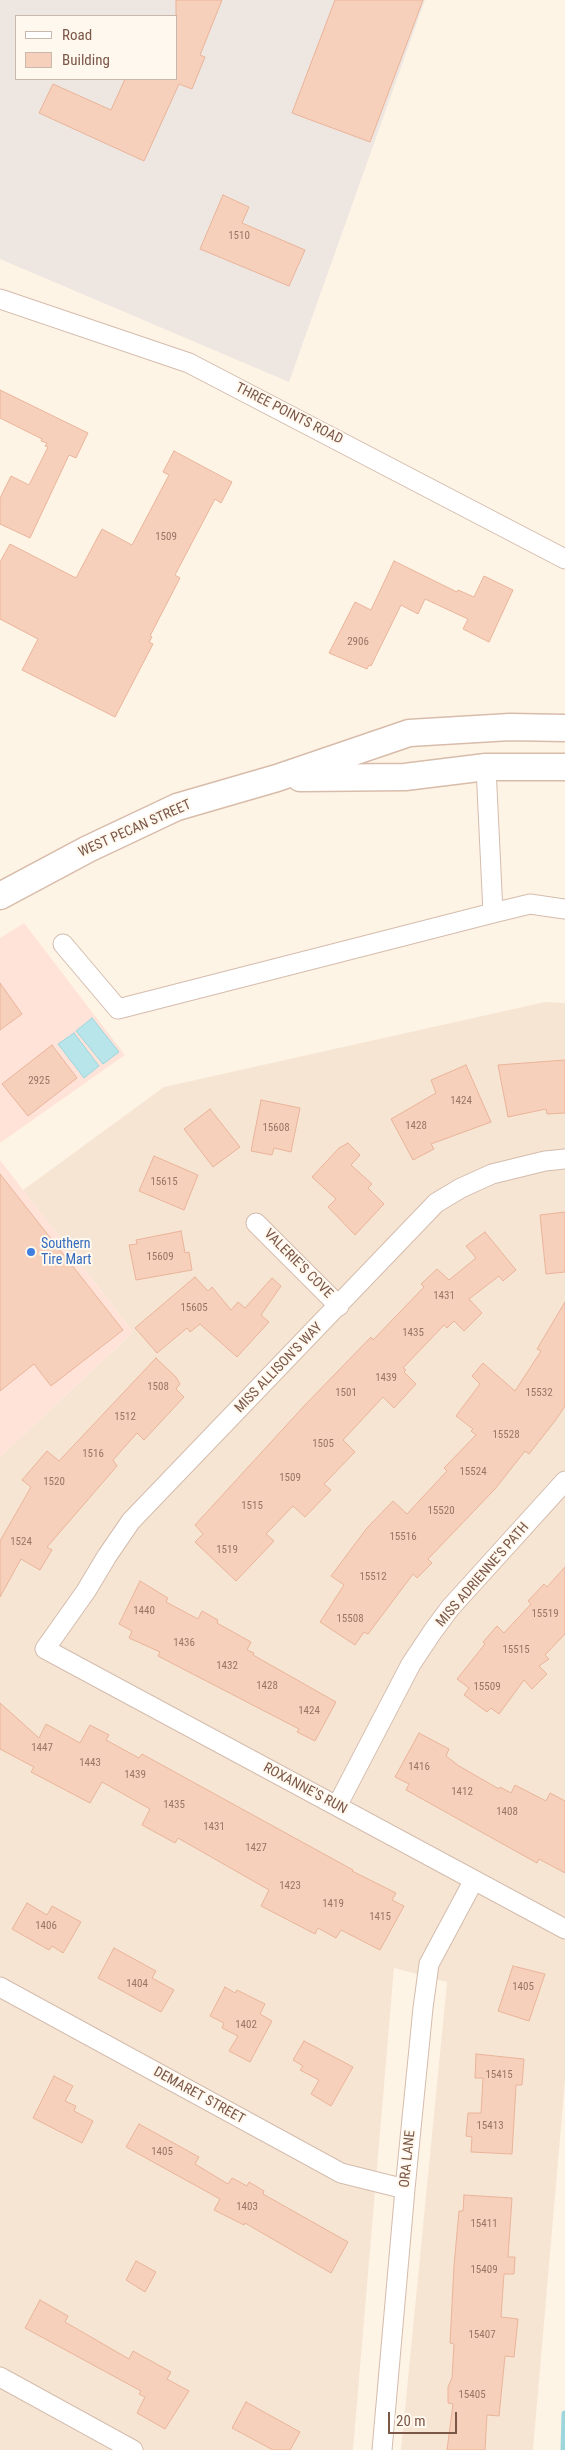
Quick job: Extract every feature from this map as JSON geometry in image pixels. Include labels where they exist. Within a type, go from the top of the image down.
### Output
[{"type":"main road","name":"WEST PECAN STREET","points":[[0,896],[88,848],[177,807],[277,778],[409,733],[510,727],[565,728]]},
{"type":"main road","name":"WEST PECAN STREET","points":[[277,778],[405,778],[486,767],[565,767]]},
{"type":"street","name":"THREE POINTS ROAD","points":[[0,299],[188,363],[565,559]]},
{"type":"street","points":[[486,767],[493,913]]},
{"type":"street","points":[[63,944],[118,1009],[530,904],[565,909]]},
{"type":"street","name":"MISS ALLISON'S WAY","points":[[45,1648],[86,1592],[107,1556],[131,1521],[436,1203],[460,1188],[492,1174],[545,1161],[565,1159]]},
{"type":"street","name":"VALERIE'S COVE","points":[[256,1223],[339,1306]]},
{"type":"street","name":"MISS ADRIENNE'S PATH","points":[[338,1806],[411,1664],[422,1647],[450,1608],[565,1481]]},
{"type":"street","name":"ROXANNE'S RUN","points":[[45,1648],[565,1930]]},
{"type":"street","name":"ORA LANE","points":[[382,2450],[405,2189],[429,1964],[474,1880]]},
{"type":"street","name":"DEMARET STREET","points":[[0,1987],[341,2173],[405,2189]]},
{"type":"street","points":[[0,2377],[133,2450]]},
{"type":"shaded area","points":[[0,0],[425,0],[289,382],[0,259]]},
{"type":"shaded area","points":[[24,923],[125,1055],[0,1143],[0,938]]},
{"type":"shaded area","points":[[545,1002],[565,1003],[565,2081],[533,2450],[401,2450],[447,1982],[394,1968],[353,2450],[0,2450],[0,1457],[133,1332],[23,1190],[164,1087]]},
{"type":"shaded area","name":"Southern Tire Mart","points":[[0,1160],[133,1332],[0,1457]]},
{"type":"water","points":[[92,1018],[119,1052],[103,1064],[76,1031]]},
{"type":"water","points":[[74,1033],[99,1066],[84,1078],[58,1044]]},
{"type":"building","points":[[176,0],[222,0],[200,55],[205,57],[192,89],[179,84],[144,161],[39,113],[53,84],[111,110],[125,80],[178,80],[178,15],[176,15]]},
{"type":"building","points":[[335,0],[423,0],[370,142],[292,113]]},
{"type":"building","points":[[223,195],[249,207],[242,223],[305,250],[289,286],[200,249]]},
{"type":"building","points":[[0,390],[88,433],[76,458],[69,455],[30,538],[0,524],[0,498],[11,476],[29,485],[48,447],[45,446],[47,443],[41,441],[42,439],[0,418]]},
{"type":"building","points":[[174,451],[232,482],[221,503],[215,499],[175,575],[180,578],[150,636],[152,637],[149,642],[153,644],[115,717],[22,670],[38,639],[0,619],[0,562],[10,544],[76,578],[102,529],[132,545],[169,475],[163,472]]},
{"type":"building","points":[[394,561],[457,592],[458,590],[474,597],[484,576],[513,590],[489,642],[463,629],[468,619],[425,599],[418,614],[401,605],[371,666],[369,665],[367,669],[329,653],[355,602],[371,610]]},
{"type":"building","points":[[0,983],[22,1014],[0,1030]]},
{"type":"building","points":[[52,1045],[77,1078],[28,1116],[2,1084]]},
{"type":"building","points":[[565,1060],[565,1113],[547,1114],[546,1109],[508,1117],[498,1065]]},
{"type":"building","points":[[466,1065],[491,1122],[431,1144],[434,1149],[413,1160],[391,1119],[436,1093],[431,1080]]},
{"type":"building","points":[[261,1100],[300,1108],[291,1152],[274,1148],[272,1155],[251,1151]]},
{"type":"building","points":[[210,1109],[240,1147],[213,1167],[184,1129]]},
{"type":"building","points":[[348,1143],[360,1155],[351,1165],[372,1184],[368,1188],[384,1204],[355,1235],[328,1207],[336,1199],[312,1177],[339,1148]]},
{"type":"building","points":[[154,1156],[198,1175],[184,1210],[139,1191]]},
{"type":"building","name":"Southern Tire Mart","points":[[0,1174],[123,1330],[51,1386],[34,1364],[0,1391]]},
{"type":"building","points":[[565,1212],[565,1272],[546,1274],[540,1215]]},
{"type":"building","points":[[181,1231],[185,1253],[189,1252],[192,1270],[136,1280],[129,1245],[137,1244],[136,1240]]},
{"type":"building","points":[[485,1232],[516,1270],[503,1281],[499,1276],[469,1299],[482,1313],[464,1331],[454,1321],[447,1328],[444,1325],[403,1368],[406,1370],[404,1372],[416,1384],[394,1408],[383,1397],[343,1440],[355,1452],[324,1484],[331,1490],[305,1517],[293,1506],[266,1534],[274,1541],[236,1581],[195,1542],[203,1534],[195,1525],[305,1405],[371,1337],[373,1340],[424,1287],[421,1284],[437,1269],[449,1280],[476,1258],[466,1246]]},
{"type":"building","points":[[195,1277],[208,1291],[212,1287],[231,1310],[238,1302],[245,1308],[272,1278],[281,1286],[261,1315],[269,1322],[237,1357],[200,1324],[190,1332],[187,1328],[157,1353],[135,1328]]},
{"type":"building","points":[[565,1302],[565,1406],[555,1421],[529,1454],[525,1451],[495,1489],[428,1559],[432,1563],[417,1578],[413,1574],[368,1634],[364,1632],[355,1645],[320,1622],[344,1585],[331,1576],[367,1528],[393,1501],[407,1514],[447,1471],[444,1468],[476,1435],[471,1431],[473,1429],[456,1416],[480,1384],[472,1376],[483,1363],[515,1391],[541,1351],[537,1349]]},
{"type":"building","points":[[156,1358],[176,1377],[180,1384],[176,1389],[184,1397],[144,1440],[137,1433],[113,1460],[117,1466],[47,1547],[52,1550],[40,1570],[21,1559],[0,1597],[0,1541],[31,1487],[22,1480],[47,1451],[59,1461]]},
{"type":"building","points":[[565,1567],[565,1634],[545,1655],[549,1659],[539,1666],[547,1674],[532,1689],[524,1680],[499,1714],[491,1708],[487,1712],[464,1695],[469,1688],[457,1679],[485,1644],[483,1642],[497,1626],[504,1633],[531,1604],[528,1601],[544,1584],[547,1587]]},
{"type":"building","points":[[140,1581],[168,1598],[166,1602],[198,1619],[202,1611],[218,1620],[217,1623],[251,1642],[247,1650],[254,1653],[253,1655],[336,1702],[315,1741],[297,1732],[299,1729],[158,1656],[160,1652],[129,1638],[132,1631],[119,1624]]},
{"type":"building","points":[[0,1703],[39,1738],[46,1724],[80,1743],[90,1725],[109,1735],[106,1740],[139,1758],[142,1754],[352,1871],[396,1893],[392,1900],[404,1906],[380,1950],[341,1930],[336,1938],[318,1928],[315,1934],[261,1906],[269,1890],[178,1838],[175,1843],[142,1825],[150,1809],[102,1782],[90,1803],[31,1772],[34,1767],[0,1749]]},
{"type":"building","points":[[419,1733],[449,1749],[446,1756],[459,1766],[499,1789],[500,1787],[511,1793],[515,1785],[546,1801],[550,1793],[565,1801],[565,1873],[539,1859],[537,1863],[406,1790],[409,1784],[395,1777]]},
{"type":"building","points":[[27,1903],[47,1915],[52,1906],[81,1922],[63,1953],[52,1946],[49,1950],[12,1929]]},
{"type":"building","points":[[114,1948],[156,1971],[152,1978],[174,1990],[161,2012],[98,1978]]},
{"type":"building","points":[[513,1966],[545,1974],[529,2021],[498,2011]]},
{"type":"building","points":[[225,1987],[235,1993],[237,1990],[265,2004],[260,2014],[272,2021],[250,2062],[229,2051],[238,2036],[222,2028],[224,2023],[210,2016]]},
{"type":"building","points":[[304,2041],[353,2067],[331,2106],[311,2094],[319,2080],[300,2070],[303,2066],[293,2060]]},
{"type":"building","points":[[476,2054],[524,2059],[522,2085],[516,2085],[512,2154],[471,2152],[472,2137],[466,2136],[468,2113],[481,2113],[483,2078],[475,2078]]},
{"type":"building","points":[[54,2076],[73,2086],[65,2101],[76,2106],[74,2111],[93,2121],[82,2143],[33,2118]]},
{"type":"building","points":[[139,2124],[199,2157],[195,2164],[228,2184],[232,2178],[247,2186],[249,2182],[264,2191],[263,2194],[348,2242],[331,2273],[245,2223],[244,2225],[214,2210],[220,2199],[126,2147]]},
{"type":"building","points":[[464,2195],[512,2198],[508,2257],[515,2257],[514,2274],[504,2274],[501,2317],[518,2319],[514,2357],[505,2356],[499,2416],[487,2415],[485,2450],[447,2450],[453,2404],[448,2403],[448,2387],[452,2378],[454,2344],[450,2343],[454,2266],[459,2211],[463,2211]]},
{"type":"building","points":[[136,2261],[156,2272],[145,2292],[126,2280]]},
{"type":"building","points":[[40,2300],[68,2316],[65,2322],[129,2359],[133,2351],[171,2372],[167,2379],[189,2391],[165,2429],[137,2413],[145,2397],[139,2394],[141,2391],[25,2328]]},
{"type":"building","points":[[246,2402],[300,2432],[290,2450],[273,2450],[232,2428]]},
{"type":"waterway","points":[[564,2450],[565,2414]]},
{"type":"place","name":"Southern Tire Mart","points":[[31,1252]]}]
